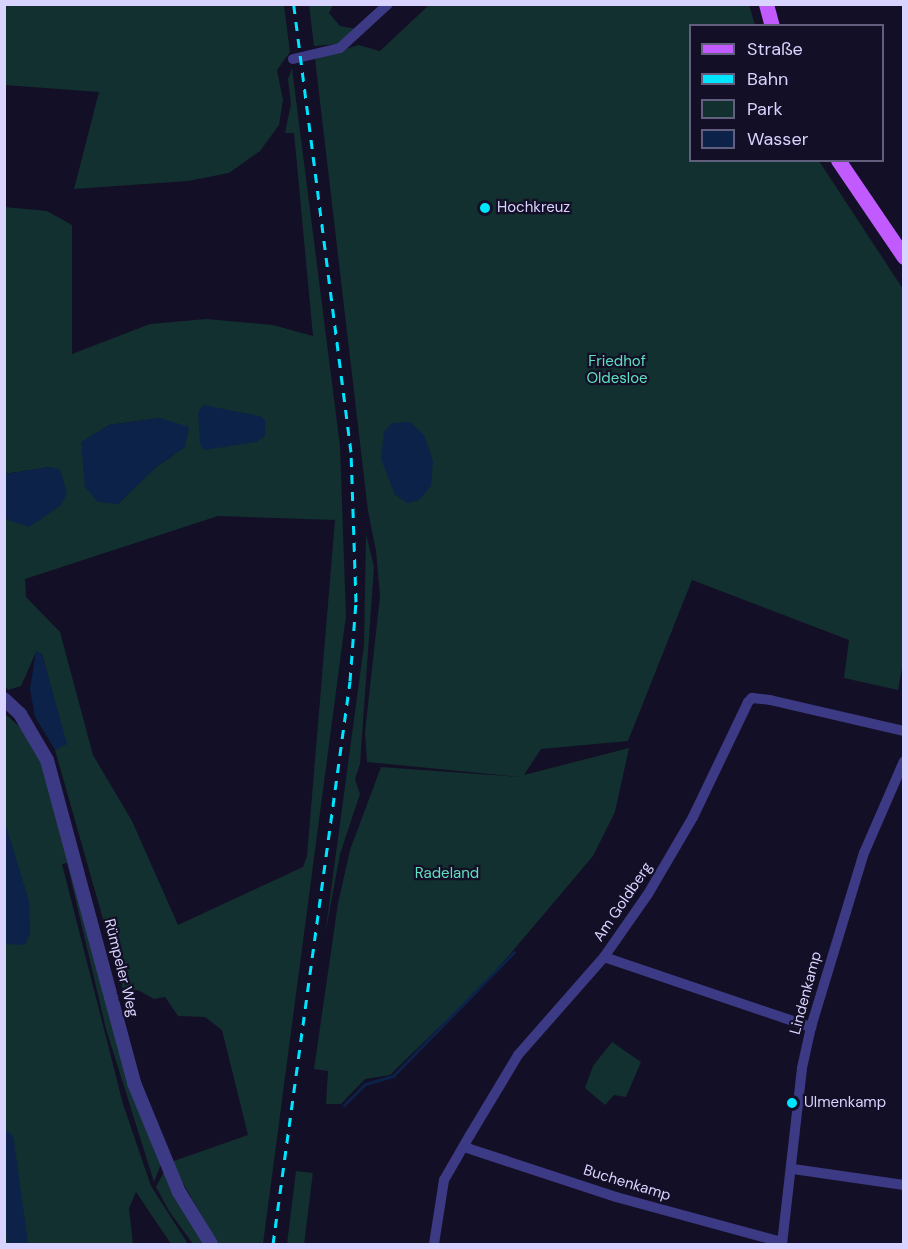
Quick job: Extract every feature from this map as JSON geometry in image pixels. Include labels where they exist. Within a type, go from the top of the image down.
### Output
[{"type":"main road","points":[[766,4],[771,24]]},
{"type":"main road","points":[[839,162],[903,257]]},
{"type":"street","points":[[293,59],[340,48],[388,4]]},
{"type":"street","name":"Am Goldberg","points":[[434,1245],[439,1196],[464,1147],[518,1055],[604,957],[673,852],[752,698],[903,731]]},
{"type":"street","name":"Rümpeler Weg","points":[[4,699],[20,714],[47,760],[134,1083],[178,1192],[211,1245]]},
{"type":"street","name":"Lindenkamp","points":[[782,1244],[793,1169],[802,1068],[811,1027],[864,853],[903,761]]},
{"type":"street","points":[[604,957],[811,1027]]},
{"type":"street","name":"Buchenkamp","points":[[464,1147],[616,1197],[782,1244]]},
{"type":"street","points":[[793,1169],[903,1185]]},
{"type":"green space","points":[[4,5],[284,5],[290,52],[277,70],[283,100],[279,125],[260,151],[229,173],[188,181],[74,189],[99,92],[5,85]]},
{"type":"green space","points":[[309,5],[333,5],[329,13],[340,26],[356,29],[338,44],[314,46]]},
{"type":"green space","name":"Friedhof Oldesloe","points":[[429,5],[749,5],[755,24],[689,24],[689,162],[820,162],[903,289],[904,657],[898,690],[844,678],[849,640],[692,580],[628,741],[541,749],[524,775],[629,748],[615,812],[593,856],[488,980],[390,1075],[365,1079],[341,1104],[326,1104],[328,1071],[314,1069],[338,903],[350,850],[381,767],[520,777],[367,762],[365,732],[380,596],[315,59],[358,45],[380,51]]},
{"type":"green space","points":[[292,68],[340,446],[346,616],[263,1244],[218,1244],[171,1162],[248,1135],[222,1030],[205,1017],[178,1016],[165,997],[154,999],[138,990],[124,993],[55,750],[66,743],[42,654],[36,652],[21,686],[8,690],[5,686],[4,515],[8,520],[50,467],[5,474],[5,207],[47,211],[72,225],[72,354],[150,324],[206,319],[273,325],[313,336],[294,133],[285,133],[291,104],[288,79]],"holes":[[[160,418],[185,447],[156,467],[118,504],[82,443],[109,425]],[[218,516],[335,520],[307,856],[303,867],[178,925],[132,821],[93,755],[60,632],[26,597],[25,579]]]},
{"type":"green space","points":[[366,534],[374,567],[360,764],[355,779],[360,794],[340,854],[325,935],[364,645]]},
{"type":"green space","points":[[4,713],[20,727],[41,760],[161,1164],[154,1182],[106,1029],[67,863],[62,864],[123,1104],[151,1186],[188,1244],[171,1244],[136,1192],[129,1208],[133,1244],[5,1244]]},
{"type":"green space","points":[[612,1042],[641,1062],[626,1097],[614,1095],[605,1105],[585,1088],[593,1066]]},
{"type":"green space","points":[[296,1171],[313,1173],[304,1244],[287,1243]]},
{"type":"green space","points":[[164,1172],[206,1244],[193,1244],[169,1211],[156,1187]]},
{"type":"water","points":[[203,405],[260,416],[265,420],[265,436],[256,442],[204,450],[200,443],[198,413]]},
{"type":"water","points":[[160,418],[189,427],[185,447],[156,467],[118,504],[98,502],[85,487],[81,442],[109,425]]},
{"type":"water","points":[[410,422],[424,435],[433,461],[431,486],[419,500],[408,503],[395,495],[381,459],[384,432],[392,423]]},
{"type":"water","points":[[50,467],[60,469],[67,493],[61,505],[29,527],[8,520],[5,515],[5,474]]},
{"type":"water","points":[[36,651],[42,654],[67,744],[55,750],[35,717],[30,689]]},
{"type":"water","points":[[4,819],[29,901],[30,934],[25,945],[5,944]]},
{"type":"waterway","points":[[344,1105],[365,1084],[393,1076],[514,952]]},
{"type":"waterway","points":[[4,1141],[18,1244]]},
{"type":"railway","points":[[273,1244],[350,681],[356,602],[351,452],[294,4]]},
{"type":"place","name":"Hochkreuz","points":[[485,208]]},
{"type":"place","name":"Ulmenkamp","points":[[792,1103]]},
{"type":"park label","name":"Radeland","points":[[447,874]]}]
